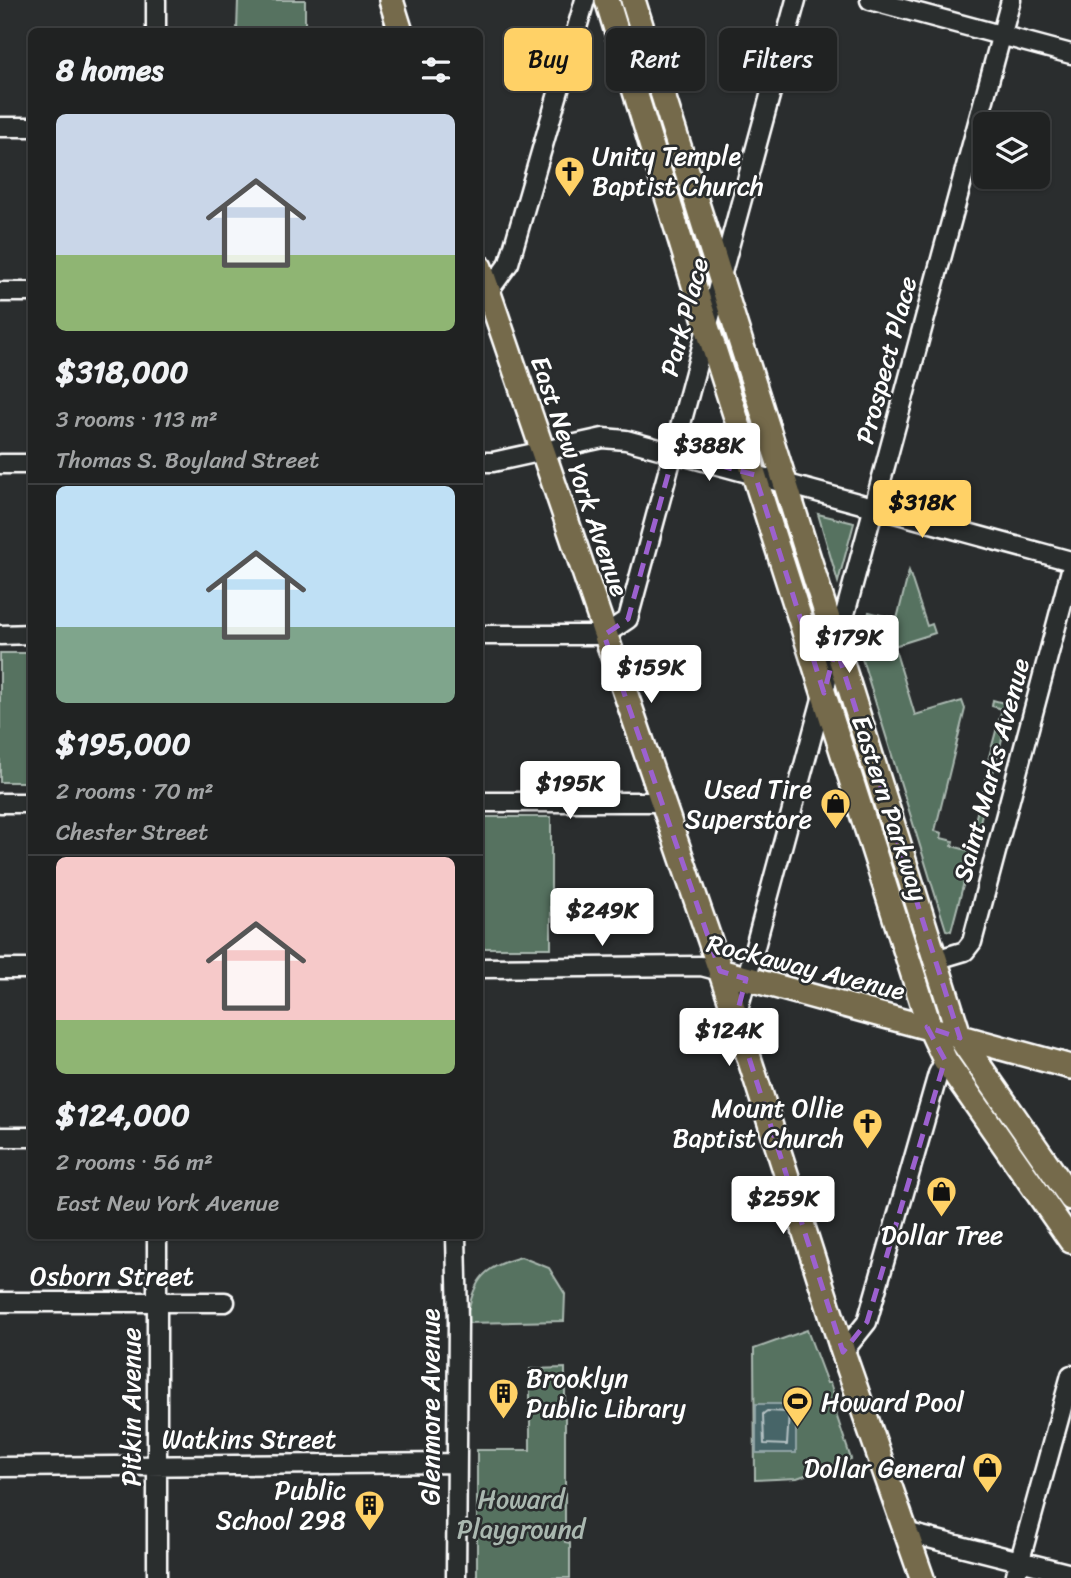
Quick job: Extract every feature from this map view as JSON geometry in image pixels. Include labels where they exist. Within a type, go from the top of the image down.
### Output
[{"type":"main road","points":[[391,0],[400,28]]},
{"type":"main road","name":"Eastern Parkway","points":[[607,0],[930,1028],[945,1060],[1071,1241]]},
{"type":"main road","name":"Eastern Parkway","points":[[633,0],[960,1038],[1071,1198]]},
{"type":"main road","name":"East New York Avenue","points":[[484,292],[542,452],[736,1017],[843,1352],[922,1578]]},
{"type":"main road","name":"Rockaway Avenue","points":[[720,971],[1071,1067]]},
{"type":"street","points":[[156,0],[156,28]]},
{"type":"street","points":[[484,292],[509,264],[585,0]]},
{"type":"street","name":"Park Place","points":[[604,635],[628,619],[796,0]]},
{"type":"street","points":[[870,0],[1071,54]]},
{"type":"street","name":"Prospect Place","points":[[736,1017],[1011,0]]},
{"type":"street","points":[[0,127],[28,127]]},
{"type":"street","points":[[0,292],[28,292]]},
{"type":"street","points":[[483,462],[603,438],[626,440],[1071,561]]},
{"type":"street","points":[[0,464],[28,464]]},
{"type":"street","name":"Saint Marks Avenue","points":[[935,960],[965,951],[972,942],[1071,570]]},
{"type":"street","points":[[0,635],[28,634]]},
{"type":"street","points":[[483,635],[604,635]]},
{"type":"street","points":[[483,802],[661,802]]},
{"type":"street","points":[[0,803],[28,803]]},
{"type":"street","name":"Rockaway Avenue","points":[[483,968],[701,966],[720,971]]},
{"type":"street","points":[[0,969],[28,969]]},
{"type":"street","points":[[843,1352],[867,1322],[938,1074],[945,1060]]},
{"type":"street","points":[[0,1138],[28,1137]]},
{"type":"street","name":"Pitkin Avenue","points":[[157,1239],[157,1578]]},
{"type":"street","name":"Glenmore Avenue","points":[[456,1239],[456,1578]]},
{"type":"street","name":"Osborn Street","points":[[0,1302],[225,1301]]},
{"type":"street","points":[[1017,1569],[1071,1375]]},
{"type":"street","name":"Watkins Street","points":[[0,1467],[456,1463]]},
{"type":"street","points":[[905,1532],[1017,1569],[1071,1574]]},
{"type":"highlighted area","points":[[674,453],[755,475],[824,693],[836,647],[960,1038],[927,1027],[945,1060],[867,1322],[843,1352],[736,1017],[746,979],[720,971],[604,635],[628,619]]},
{"type":"green space","points":[[238,0],[305,0],[305,28],[237,28]]},
{"type":"green space","points":[[818,514],[854,523],[838,582]]},
{"type":"green space","points":[[909,571],[927,626],[932,624],[935,633],[894,646],[915,715],[962,701],[965,709],[935,831],[942,833],[941,838],[953,841],[952,846],[967,850],[1002,709],[992,706],[993,700],[1011,705],[951,931],[946,930],[859,649],[869,612],[897,619]]},
{"type":"green space","points":[[0,653],[28,653],[28,782],[0,782]]},
{"type":"green space","points":[[483,817],[551,817],[551,948],[483,948]]},
{"type":"green space","points":[[521,1257],[549,1268],[565,1294],[564,1321],[465,1323],[472,1297],[481,1279],[496,1266]]},
{"type":"green space","name":"Howard Pool","points":[[807,1330],[827,1383],[830,1383],[835,1398],[831,1399],[851,1459],[797,1478],[755,1480],[754,1349]]},
{"type":"green space","name":"Howard Playground","points":[[565,1368],[565,1542],[570,1543],[570,1578],[477,1578],[477,1450],[530,1450],[530,1369]]},
{"type":"water","points":[[756,1404],[796,1404],[796,1453],[756,1453]]},
{"type":"place","name":"Unity Temple Baptist Church","points":[[569,198]]},
{"type":"place","name":"Used Tire Superstore","points":[[835,831]]},
{"type":"place","name":"Mount Ollie Baptist Church","points":[[867,1150]]},
{"type":"place","name":"Dollar Tree","points":[[942,1219]]},
{"type":"place","name":"Brooklyn Public Library","points":[[503,1420]]},
{"type":"place","name":"Howard Pool","points":[[798,1429]]},
{"type":"place","name":"Dollar General","points":[[988,1495]]},
{"type":"place","name":"Public School 298","points":[[369,1532]]}]
